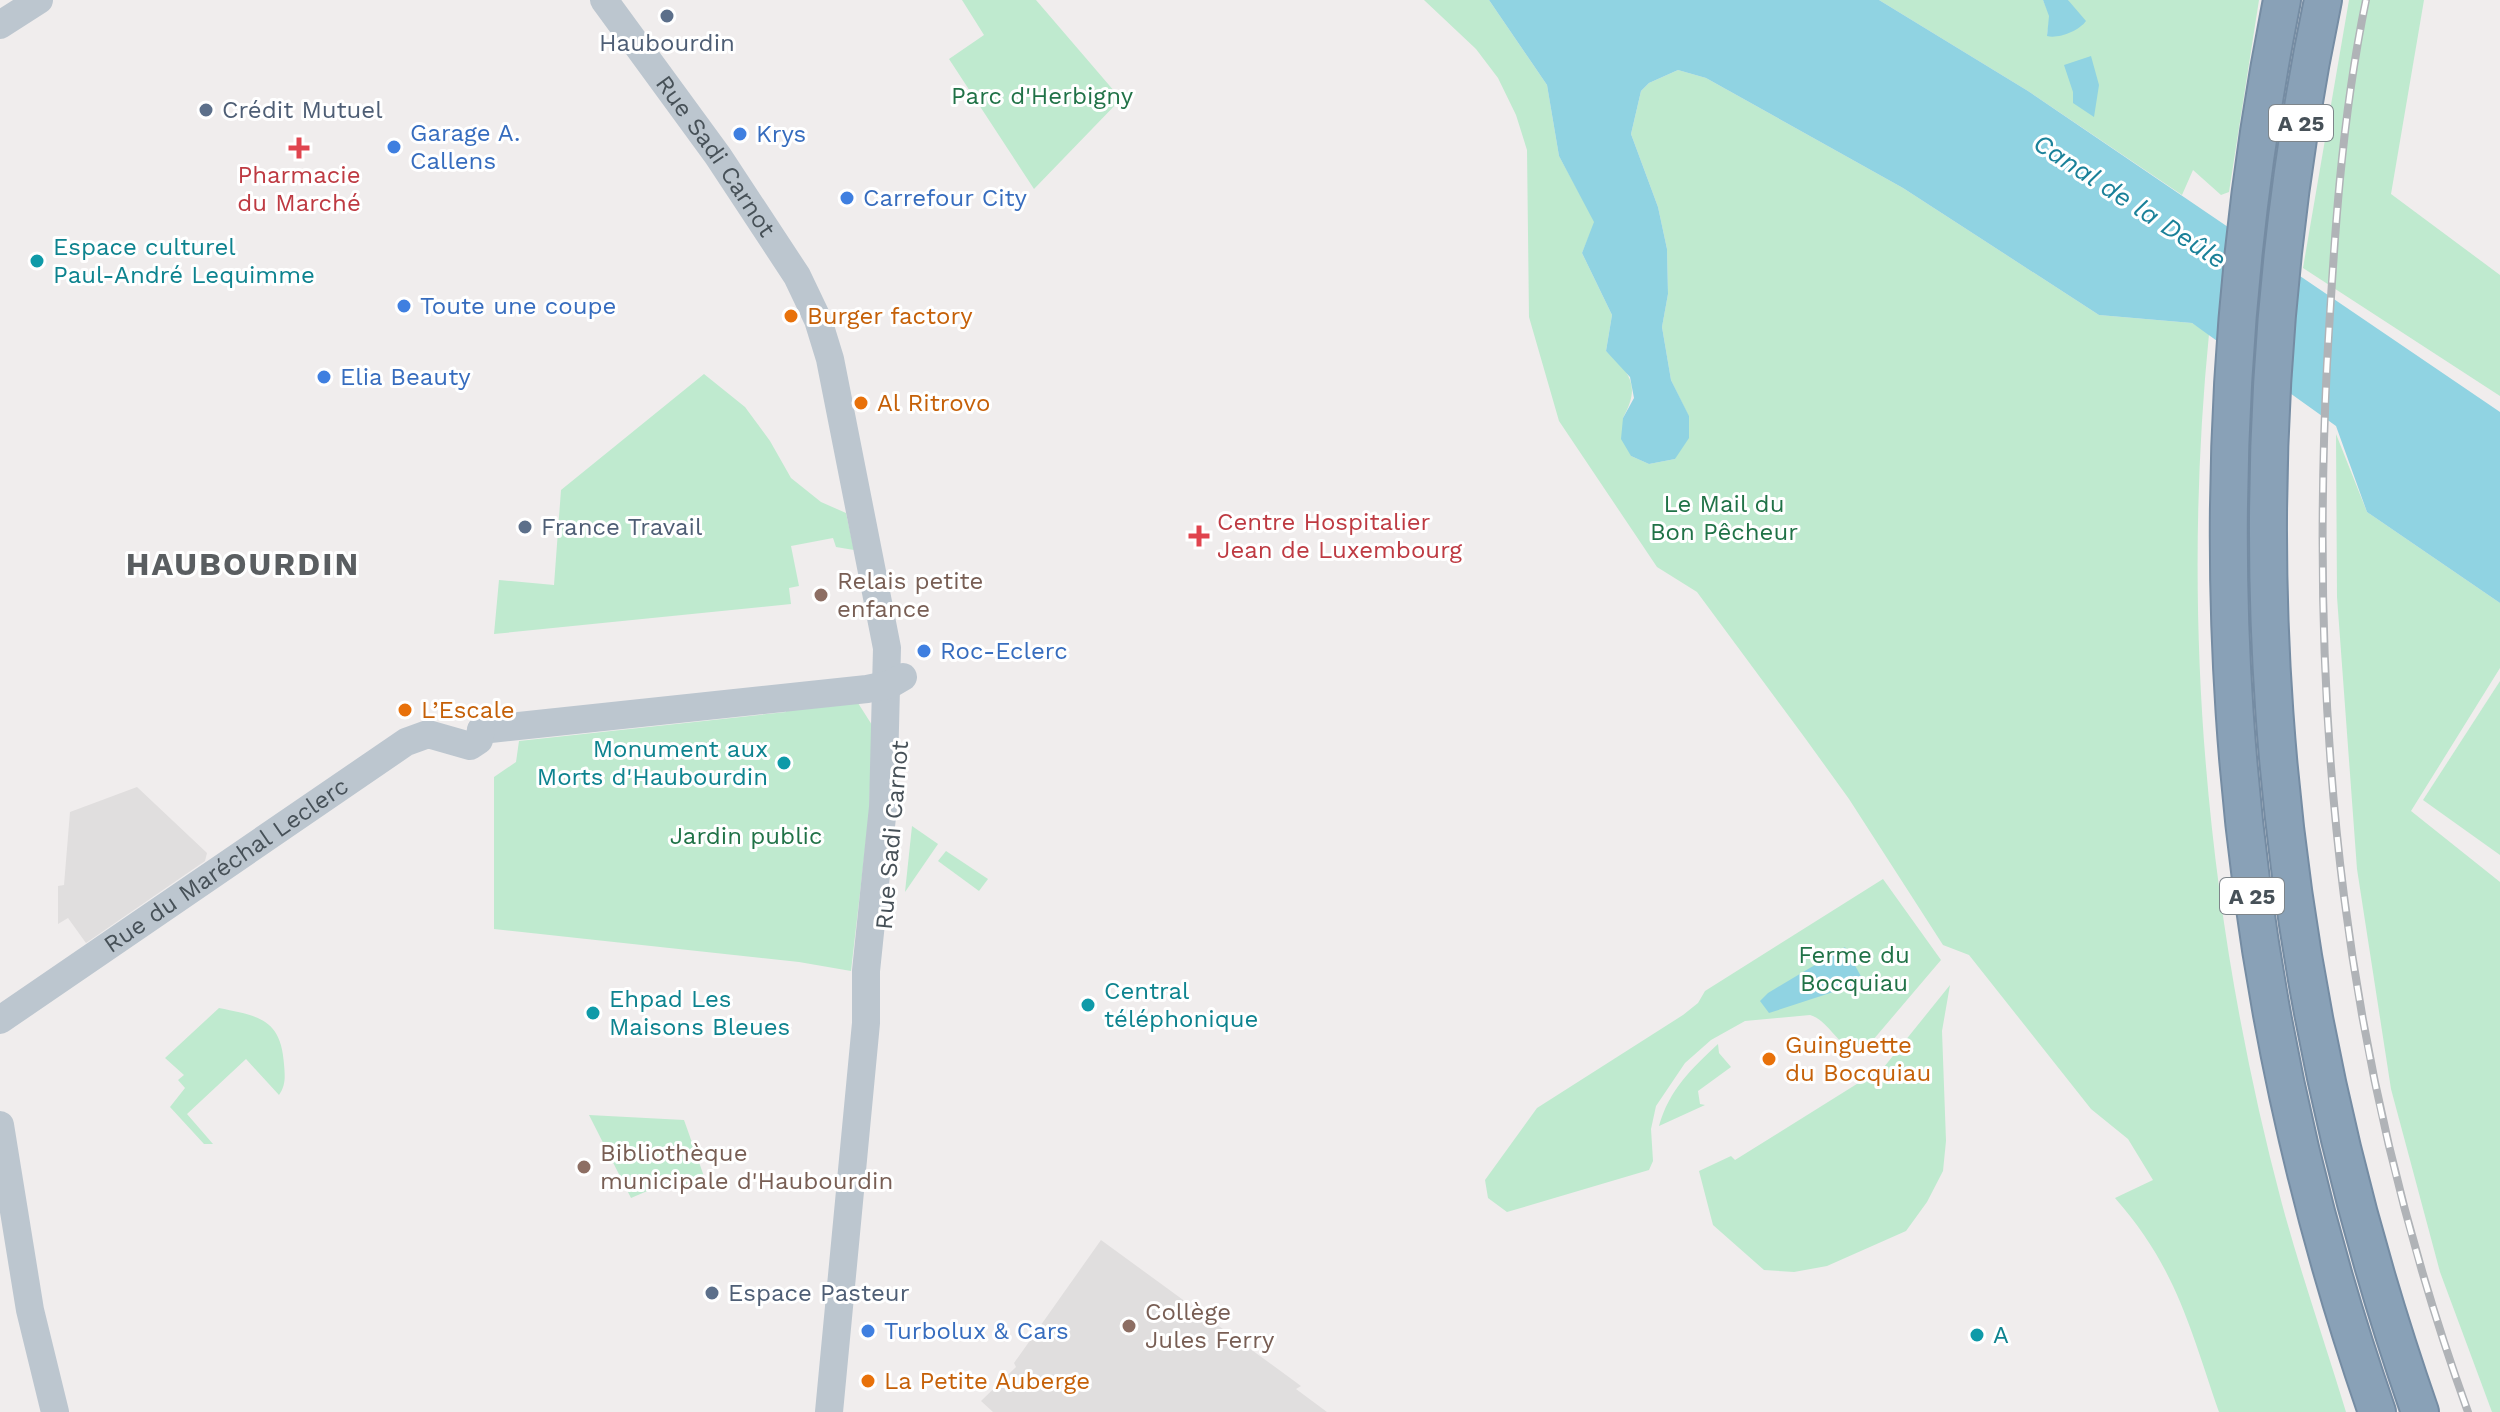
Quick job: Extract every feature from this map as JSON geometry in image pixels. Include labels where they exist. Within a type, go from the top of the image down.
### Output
[{"type":"highway","name":"A 25","points":[[2282,0],[2245,221],[2232,365],[2227,495],[2231,666],[2256,926],[2279,1053],[2335,1283],[2377,1412]]},
{"type":"highway","name":"A 25","points":[[2323,0],[2281,247],[2269,391],[2270,640],[2280,785],[2292,888],[2329,1095],[2379,1291],[2420,1412]]},
{"type":"main road","points":[[0,25],[39,0]]},
{"type":"main road","name":"Rue Sadi Carnot","points":[[604,0],[718,156],[797,276],[821,329],[834,373],[896,681],[892,849],[840,1412]]},
{"type":"main road","name":"Rue Sadi Carnot","points":[[829,1412],[866,1023],[866,971],[879,874],[896,681]]},
{"type":"main road","name":"Rue du Maréchal Leclerc","points":[[0,1020],[406,742],[428,734],[470,736],[896,681]]},
{"type":"main road","points":[[0,1125],[30,1310],[55,1412]]},
{"type":"shaded area","points":[[137,787],[207,853],[205,861],[86,943],[68,918],[58,924],[58,886],[64,885],[70,812]]},
{"type":"shaded area","name":"Collège Jules Ferry","points":[[1101,1240],[1301,1386],[1296,1389],[1327,1412],[993,1412],[981,1401],[1016,1367],[1014,1363]]},
{"type":"green space","name":"Parc d'Herbigny","points":[[962,0],[1036,0],[1121,99],[1034,189],[949,59],[984,35]]},
{"type":"green space","name":"Le Mail du Bon Pêcheur","points":[[1424,0],[1489,0],[1547,85],[1559,156],[1595,222],[1582,253],[1612,315],[1606,351],[1622,367],[1631,382],[1631,398],[1623,418],[1631,456],[1649,464],[1675,459],[1689,417],[1671,380],[1662,327],[1668,294],[1667,249],[1658,207],[1631,134],[1641,91],[1649,83],[1678,70],[1706,78],[1903,188],[2099,315],[2192,323],[2209,334],[2201,443],[2198,553],[2206,772],[2218,882],[2256,1098],[2289,1230],[2346,1412],[2219,1412],[2179,1299],[2167,1274],[2136,1224],[2115,1198],[2153,1180],[2128,1139],[2091,1109],[1969,955],[1943,945],[1849,799],[1805,738],[1697,592],[1657,567],[1559,421],[1529,317],[1527,150],[1516,115],[1498,78],[1476,49]]},
{"type":"green space","points":[[1879,0],[2043,0],[2050,16],[2047,35],[2072,9],[2068,0],[2259,0],[2229,192],[2221,195],[2193,170],[2182,195],[2028,91]]},
{"type":"green space","points":[[2349,0],[2424,0],[2391,194],[2500,275],[2500,396],[2303,268]]},
{"type":"green space","points":[[704,374],[745,407],[770,441],[791,478],[821,502],[846,513],[854,550],[836,547],[833,538],[791,546],[799,586],[789,588],[791,604],[494,634],[499,580],[554,585],[561,490]]},
{"type":"green space","points":[[2336,434],[2367,512],[2500,603],[2500,668],[2411,811],[2500,882],[2500,1412],[2492,1412],[2440,1272],[2391,1089],[2357,869],[2337,597]]},
{"type":"green space","points":[[2500,681],[2500,855],[2423,800]]},
{"type":"green space","name":"Jardin public","points":[[787,703],[858,703],[872,725],[869,815],[851,971],[799,962],[494,929],[494,777],[516,762],[519,741],[786,712]]},
{"type":"green space","points":[[912,826],[938,844],[905,892]]},
{"type":"green space","points":[[946,851],[988,879],[979,891],[938,861]]},
{"type":"green space","name":"Ferme du Bocquiau","points":[[1883,879],[1941,960],[1873,1040],[1862,1046],[1845,1045],[1819,1019],[1810,1015],[1745,1021],[1711,1040],[1685,1063],[1656,1106],[1651,1129],[1653,1161],[1649,1170],[1507,1212],[1488,1198],[1485,1180],[1537,1108],[1683,1015],[1698,1003],[1705,991]]},
{"type":"green space","points":[[1950,985],[1942,1031],[1946,1141],[1943,1171],[1927,1202],[1906,1231],[1827,1266],[1794,1272],[1764,1270],[1713,1225],[1699,1171],[1731,1156],[1735,1160],[1884,1067]]},
{"type":"green space","points":[[219,1008],[256,1017],[272,1028],[282,1049],[284,1080],[279,1095],[246,1059],[187,1114],[213,1144],[204,1144],[170,1107],[185,1088],[178,1080],[184,1075],[165,1058]]},
{"type":"green space","points":[[1718,1044],[1719,1053],[1731,1067],[1698,1091],[1700,1104],[1705,1105],[1659,1126],[1675,1091]]},
{"type":"green space","points":[[589,1115],[684,1120],[706,1182],[690,1187],[673,1180],[631,1198]]},
{"type":"water","name":"Canal de la Deûle","points":[[1489,0],[1879,0],[2028,91],[2500,412],[2500,603],[2367,512],[2336,426],[2192,323],[2099,315],[1903,188],[1706,78],[1678,70],[1649,83],[1641,91],[1631,134],[1658,207],[1667,249],[1668,294],[1662,327],[1671,380],[1689,416],[1689,438],[1675,459],[1649,464],[1631,456],[1621,439],[1623,418],[1634,398],[1630,377],[1606,351],[1612,315],[1582,253],[1594,222],[1559,156],[1547,85]]},
{"type":"water","points":[[2043,0],[2068,0],[2086,21],[2068,33],[2047,36],[2049,16]]},
{"type":"water","points":[[2091,56],[2099,85],[2094,117],[2073,103],[2073,92],[2064,65]]},
{"type":"water","points":[[1845,947],[1864,982],[1769,1013],[1760,1001],[1768,993]]},
{"type":"railway","points":[[2366,0],[2345,136],[2327,364],[2323,500],[2324,633],[2331,765],[2344,895],[2364,1024],[2391,1153],[2425,1282],[2468,1412]]},
{"type":"place","name":"Haubourdin","points":[[667,16]]},
{"type":"place","name":"Crédit Mutuel","points":[[206,110]]},
{"type":"place","name":"Krys","points":[[740,134]]},
{"type":"place","name":"Garage A. Callens","points":[[394,147]]},
{"type":"place","name":"Pharmacie du Marché","points":[[299,148]]},
{"type":"place","name":"Carrefour City","points":[[847,198]]},
{"type":"place","name":"Espace culturel Paul-André Lequimme","points":[[37,261]]},
{"type":"place","name":"Toute une coupe","points":[[404,306]]},
{"type":"place","name":"Burger factory","points":[[791,316]]},
{"type":"place","name":"Elia Beauty","points":[[324,377]]},
{"type":"place","name":"Al Ritrovo","points":[[861,403]]},
{"type":"place","name":"France Travail","points":[[525,527]]},
{"type":"place","name":"Centre Hospitalier Jean de Luxembourg","points":[[1199,536]]},
{"type":"place","name":"Relais petite enfance","points":[[821,595]]},
{"type":"place","name":"Roc-Eclerc","points":[[924,651]]},
{"type":"place","name":"L’Escale","points":[[405,710]]},
{"type":"place","name":"Monument aux Morts d'Haubourdin","points":[[784,763]]},
{"type":"place","name":"Central téléphonique","points":[[1088,1005]]},
{"type":"place","name":"Ehpad Les Maisons Bleues","points":[[593,1013]]},
{"type":"place","name":"Guinguette du Bocquiau","points":[[1769,1059]]},
{"type":"place","name":"Bibliothèque municipale d'Haubourdin","points":[[584,1167]]},
{"type":"place","name":"Espace Pasteur","points":[[712,1293]]},
{"type":"place","name":"Collège Jules Ferry","points":[[1129,1326]]},
{"type":"place","name":"Turbolux & Cars","points":[[868,1331]]},
{"type":"place","name":"A","points":[[1977,1335]]},
{"type":"place","name":"La Petite Auberge","points":[[868,1381]]},
{"type":"district","name":"HAUBOURDIN","points":[[243,564]]}]
